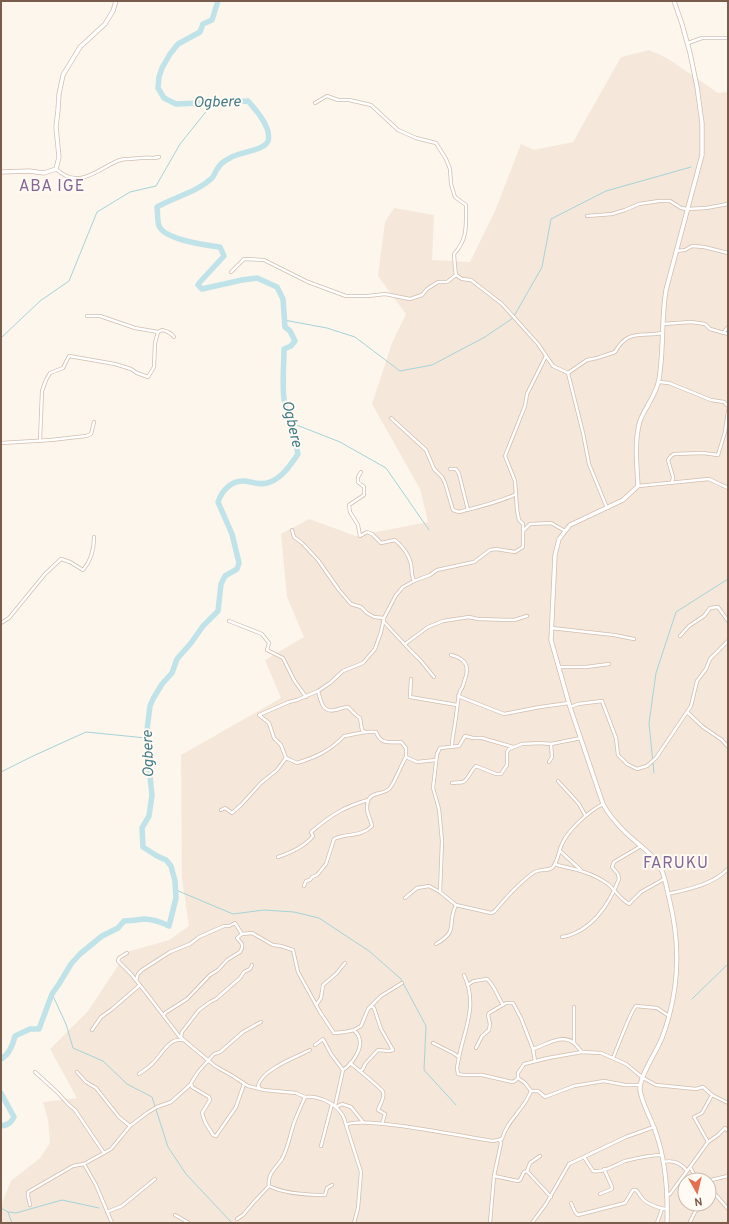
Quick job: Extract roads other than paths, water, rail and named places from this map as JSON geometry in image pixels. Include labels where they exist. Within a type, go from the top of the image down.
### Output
[{"type":"street","points":[[56,169],[59,157],[56,126],[59,94],[63,75],[80,47],[105,24],[113,11],[116,1]]},
{"type":"street","points":[[638,486],[637,441],[640,422],[659,382],[662,324],[666,290],[702,155],[702,123],[697,87],[688,43],[674,1]]},
{"type":"street","points":[[688,43],[702,38],[728,38]]},
{"type":"street","points":[[315,103],[327,96],[338,100],[349,100],[371,105],[398,130],[416,138],[436,143],[446,159],[450,169],[451,184],[455,197],[466,206],[466,227],[462,246],[454,254],[456,275],[462,279],[471,280],[502,304],[538,344],[553,366],[568,373]]},
{"type":"street","points":[[56,169],[66,176],[82,178],[94,175],[121,159],[153,159],[159,157]]},
{"type":"street","points":[[1,172],[29,171],[44,173],[56,169]]},
{"type":"street","points":[[587,216],[612,214],[639,204],[659,201],[670,201],[681,208],[687,209],[706,208],[728,204]]},
{"type":"street","points":[[676,251],[685,250],[692,246],[704,247],[728,253]]},
{"type":"street","points":[[231,272],[244,259],[264,260],[308,282],[346,296],[385,294],[410,299],[422,295],[427,289],[438,282],[447,282],[456,275]]},
{"type":"street","points":[[87,316],[100,316],[135,328],[158,332],[162,330],[171,333],[174,337]]},
{"type":"street","points":[[662,324],[692,322],[705,324],[710,328],[728,334]]},
{"type":"street","points":[[723,333],[728,327]]},
{"type":"street","points":[[40,441],[42,391],[50,373],[63,368],[69,356],[115,364],[148,376],[154,367],[155,343],[158,332]]},
{"type":"street","points":[[568,373],[587,360],[615,352],[621,342],[630,336],[662,333]]},
{"type":"street","points":[[278,857],[307,843],[313,836],[311,832],[331,816],[355,804],[368,800],[373,795],[384,792],[390,788],[406,757],[406,748],[401,742],[384,742],[378,737],[376,732],[370,731],[344,736],[335,746],[315,757],[296,763],[286,758],[281,745],[274,738],[269,723],[259,715],[318,691],[330,683],[343,671],[363,663],[375,649],[384,620],[396,595],[403,587],[430,575],[437,570],[474,562],[490,550],[496,549],[515,552],[523,547],[523,524],[519,520],[517,510],[515,481],[505,456],[525,406],[527,394],[546,356]]},
{"type":"street","points":[[568,373],[589,464],[607,508]]},
{"type":"street","points":[[659,382],[669,383],[711,400],[724,402],[728,406]]},
{"type":"street","points":[[672,482],[673,477],[668,460],[674,454],[703,453],[718,455],[725,432],[728,411]]},
{"type":"street","points":[[391,418],[426,450],[434,469],[442,477],[445,483],[453,510],[459,512],[468,510],[506,499],[516,494]]},
{"type":"street","points":[[1,443],[40,441],[86,436],[91,434],[94,422]]},
{"type":"street","points":[[450,469],[456,469],[459,474],[468,510]]},
{"type":"street","points":[[361,472],[358,477],[358,482],[364,487],[364,495],[349,505],[350,512],[358,525],[360,536],[367,532],[372,534],[381,543],[395,540],[402,546],[411,563],[411,576],[414,581]]},
{"type":"street","points":[[667,1223],[662,1155],[654,1127],[640,1090],[642,1078],[662,1039],[669,1016],[675,987],[677,944],[673,915],[661,870],[655,860],[625,832],[603,804],[570,705],[551,640],[550,628],[553,608],[555,555],[559,539],[570,525],[623,500],[638,486],[709,479],[728,488]]},
{"type":"street","points":[[523,530],[530,524],[551,522],[565,531]]},
{"type":"street","points":[[292,530],[294,537],[302,543],[318,560],[339,590],[351,604],[361,606],[367,613],[384,620],[434,677]]},
{"type":"street","points":[[1,623],[9,618],[45,574],[61,559],[70,562],[83,570],[88,564],[94,544],[94,537]]},
{"type":"street","points":[[680,636],[689,626],[704,616],[710,608],[718,607],[728,621]]},
{"type":"street","points":[[405,644],[428,627],[443,621],[469,617],[478,620],[514,620],[526,616]]},
{"type":"street","points":[[230,621],[262,634],[269,643],[267,650],[283,658],[294,680],[306,697]]},
{"type":"street","points":[[550,628],[614,635],[634,639]]},
{"type":"street","points":[[458,696],[504,714],[540,707],[602,701],[616,738],[618,755],[627,764],[637,769],[647,766],[656,758],[687,712],[697,681],[706,669],[710,659],[728,642]]},
{"type":"street","points":[[451,655],[463,661],[468,672],[458,696],[452,746]]},
{"type":"street","points":[[558,666],[586,667],[609,664]]},
{"type":"street","points":[[411,679],[410,697],[457,705]]},
{"type":"street","points":[[318,691],[323,708],[333,711],[348,707],[360,718],[362,730],[366,732]]},
{"type":"street","points":[[687,712],[703,727],[722,740],[728,747]]},
{"type":"street","points":[[440,892],[442,841],[439,809],[433,788],[437,754],[440,748],[458,746],[465,736],[482,738],[513,747]]},
{"type":"street","points":[[452,783],[462,783],[476,766],[496,774],[501,774],[507,765],[507,752],[513,747],[525,743],[540,742],[551,744],[581,738]]},
{"type":"street","points":[[549,762],[552,758],[551,744]]},
{"type":"street","points":[[406,757],[417,762],[436,760]]},
{"type":"street","points":[[221,810],[225,808],[232,812],[241,805],[261,783],[277,770],[286,758]]},
{"type":"street","points":[[558,781],[579,804],[585,815]]},
{"type":"street","points":[[304,886],[306,881],[317,875],[326,864],[334,839],[341,836],[358,834],[370,829],[372,826],[367,809],[368,800]]},
{"type":"street","points":[[404,898],[417,888],[423,886],[433,887],[456,905],[492,913],[509,894],[533,873],[539,870],[547,870],[552,868],[563,842],[585,815],[603,804]]},
{"type":"street","points":[[562,937],[583,930],[607,906],[619,879],[618,874],[612,867],[614,862],[641,846]]},
{"type":"street","points":[[560,851],[581,870]]},
{"type":"street","points":[[555,863],[557,865],[581,870],[597,878],[608,885],[629,904],[641,892],[664,880]]},
{"type":"street","points":[[668,894],[710,882],[719,877],[728,869]]},
{"type":"street","points":[[436,944],[444,940],[450,934],[452,914],[456,905]]},
{"type":"street","points":[[136,980],[138,974],[142,970],[170,952],[190,944],[199,937],[224,926],[229,926],[235,923],[242,934]]},
{"type":"street","points":[[164,1016],[165,1012],[187,999],[210,975],[218,970],[227,960],[240,952],[242,944],[237,938],[242,934],[254,934],[273,945],[293,950],[298,972],[316,1005],[334,1033],[354,1030],[362,1024],[368,1009],[381,996],[402,983]]},
{"type":"street","points":[[127,953],[119,958],[118,961],[136,980],[182,1039],[215,1066],[252,1088],[290,1092],[300,1094],[305,1097],[314,1097],[334,1106],[341,1112],[361,1172],[358,1208],[354,1223]]},
{"type":"street","points":[[316,1005],[321,998],[323,985],[336,974],[345,963]]},
{"type":"street","points":[[182,1039],[182,1032],[199,1010],[216,999],[240,978],[244,972],[250,969],[252,965]]},
{"type":"street","points":[[464,975],[468,984],[471,1000],[470,1015],[457,1068],[458,1074],[482,1075],[512,1082],[518,1078],[518,1073],[524,1064],[582,1052],[601,1053],[626,1064],[642,1078],[656,1085],[696,1089],[703,1087],[712,1095],[728,1103]]},
{"type":"street","points":[[468,984],[474,981],[487,979],[492,983],[498,998],[503,1005]]},
{"type":"street","points":[[92,1030],[101,1017],[140,985]]},
{"type":"street","points":[[476,1048],[482,1036],[490,1029],[488,1015],[506,1003],[513,1003],[534,1049],[535,1061]]},
{"type":"street","points":[[360,1071],[378,1050],[393,1050],[383,1033],[374,1008],[371,1006]]},
{"type":"street","points":[[613,1058],[628,1024],[632,1009],[636,1006],[656,1008],[669,1016]]},
{"type":"street","points":[[574,1007],[574,1043]]},
{"type":"street","points":[[30,1204],[28,1192],[73,1166],[84,1164],[115,1145],[130,1126],[156,1108],[171,1102],[191,1084],[198,1072],[214,1054],[220,1052],[243,1032],[261,1022]]},
{"type":"street","points":[[321,1146],[334,1106],[343,1070],[356,1056],[360,1047],[359,1035],[354,1030]]},
{"type":"street","points":[[139,1074],[151,1065],[175,1040],[182,1039]]},
{"type":"street","points":[[315,1045],[323,1039],[331,1054],[343,1070]]},
{"type":"street","points":[[534,1049],[556,1040],[565,1039],[571,1040],[582,1052]]},
{"type":"street","points":[[433,1043],[459,1057]]},
{"type":"street","points":[[260,1090],[258,1086],[259,1081],[264,1076],[282,1064],[310,1050]]},
{"type":"street","points":[[350,1063],[370,1081],[382,1089],[383,1098],[378,1110],[385,1114],[382,1124]]},
{"type":"street","points":[[35,1072],[76,1110],[104,1153]]},
{"type":"street","points":[[77,1072],[86,1082],[96,1088],[119,1117],[130,1126]]},
{"type":"street","points":[[518,1078],[525,1083],[531,1092]]},
{"type":"street","points":[[531,1092],[538,1091],[545,1097],[574,1086],[604,1081],[625,1085],[641,1085]]},
{"type":"street","points":[[191,1084],[192,1087],[209,1097],[210,1100],[202,1113],[202,1117],[209,1130],[215,1136],[219,1133],[236,1107],[244,1084]]},
{"type":"street","points":[[490,1223],[494,1176],[501,1143],[500,1140],[502,1139],[505,1128],[524,1105],[531,1092]]},
{"type":"street","points":[[708,1142],[694,1117],[702,1113],[712,1095]]},
{"type":"street","points":[[237,1219],[243,1215],[269,1186],[272,1170],[281,1160],[285,1152],[305,1097]]},
{"type":"street","points":[[334,1106],[342,1104],[349,1106],[363,1123]]},
{"type":"street","points":[[346,1125],[348,1123],[382,1124],[411,1127],[493,1141],[500,1140]]},
{"type":"street","points":[[532,1223],[551,1197],[570,1164],[626,1137],[654,1127]]},
{"type":"street","points":[[666,1195],[670,1194],[708,1142],[725,1128],[728,1131]]},
{"type":"street","points":[[584,1157],[593,1171],[598,1172],[637,1158],[651,1155],[662,1155]]},
{"type":"street","points":[[494,1176],[518,1181],[524,1172],[527,1171],[530,1163],[540,1156]]},
{"type":"street","points":[[663,1162],[673,1161],[684,1167],[687,1171]]},
{"type":"street","points":[[84,1164],[96,1185],[112,1223]]},
{"type":"street","points":[[690,1167],[693,1172]]},
{"type":"street","points":[[600,1194],[612,1189],[604,1169]]},
{"type":"street","points":[[527,1171],[551,1197]]},
{"type":"street","points":[[717,1179],[728,1176]]},
{"type":"street","points":[[107,1212],[122,1206],[138,1195],[155,1179]]},
{"type":"street","points":[[269,1186],[276,1190],[315,1195],[325,1195],[327,1188],[332,1186]]},
{"type":"street","points":[[571,1203],[578,1215],[625,1203],[632,1190],[636,1190],[640,1193],[642,1199],[662,1209],[667,1209]]},
{"type":"street","points":[[717,1196],[728,1209]]},
{"type":"street","points":[[657,1223],[662,1209]]},
{"type":"street","points":[[691,1223],[691,1218],[696,1212]]},
{"type":"street","points":[[175,1215],[189,1223]]},
{"type":"waterway","name":"Ogbere","points":[[1,1059],[12,1046],[15,1036],[30,1029],[39,1029],[52,994],[71,964],[80,954],[102,936],[118,928],[124,921],[147,919],[169,926],[176,898],[175,881],[171,866],[166,860],[143,847],[142,828],[149,816],[152,795],[146,738],[150,706],[162,684],[172,673],[177,659],[203,626],[218,611],[221,584],[225,576],[237,569],[239,563],[232,534],[218,502],[222,494],[228,487],[236,482],[245,481],[264,484],[275,480],[286,470],[298,454],[285,406],[283,387],[284,349],[291,346],[295,341],[290,331],[285,327],[283,299],[277,287],[257,278],[202,289],[198,285],[224,256],[220,247],[177,238],[163,231],[158,224],[157,207],[200,187],[213,177],[220,165],[227,160],[234,156],[262,147],[268,141],[269,136],[266,125],[248,101],[176,104],[164,98],[158,88],[162,68],[170,54],[178,44],[200,32],[203,24],[212,20],[218,1]]},
{"type":"waterway","points":[[1,338],[40,301],[69,281],[97,212],[130,192],[156,186],[180,144],[213,103]]},
{"type":"waterway","points":[[284,320],[327,328],[355,337],[400,371],[432,365],[485,337],[513,318],[542,267],[551,219],[606,191],[691,167]]},
{"type":"waterway","points":[[289,422],[340,442],[386,468],[429,530]]},
{"type":"waterway","points":[[654,773],[649,723],[656,673],[676,612],[728,579]]},
{"type":"waterway","points":[[1,772],[86,732],[146,738]]},
{"type":"waterway","points":[[176,890],[233,914],[264,910],[294,912],[319,918],[369,951],[401,979],[426,1026],[424,1070],[456,1105]]},
{"type":"waterway","points":[[692,999],[728,964]]},
{"type":"waterway","points":[[52,994],[66,1024],[73,1048],[103,1061],[127,1084],[152,1097],[168,1147],[186,1174],[232,1223]]},
{"type":"waterway","name":"Ogbere","points":[[1,1093],[14,1117],[12,1121],[1,1126]]},
{"type":"waterway","points":[[8,1212],[16,1213],[62,1200],[99,1208]]},
{"type":"waterway","points":[[1,1208],[8,1212],[12,1223]]},
{"type":"district","name":"ABA IGE","points":[[52,187]]},
{"type":"district","name":"FARUKU","points":[[676,864]]}]
